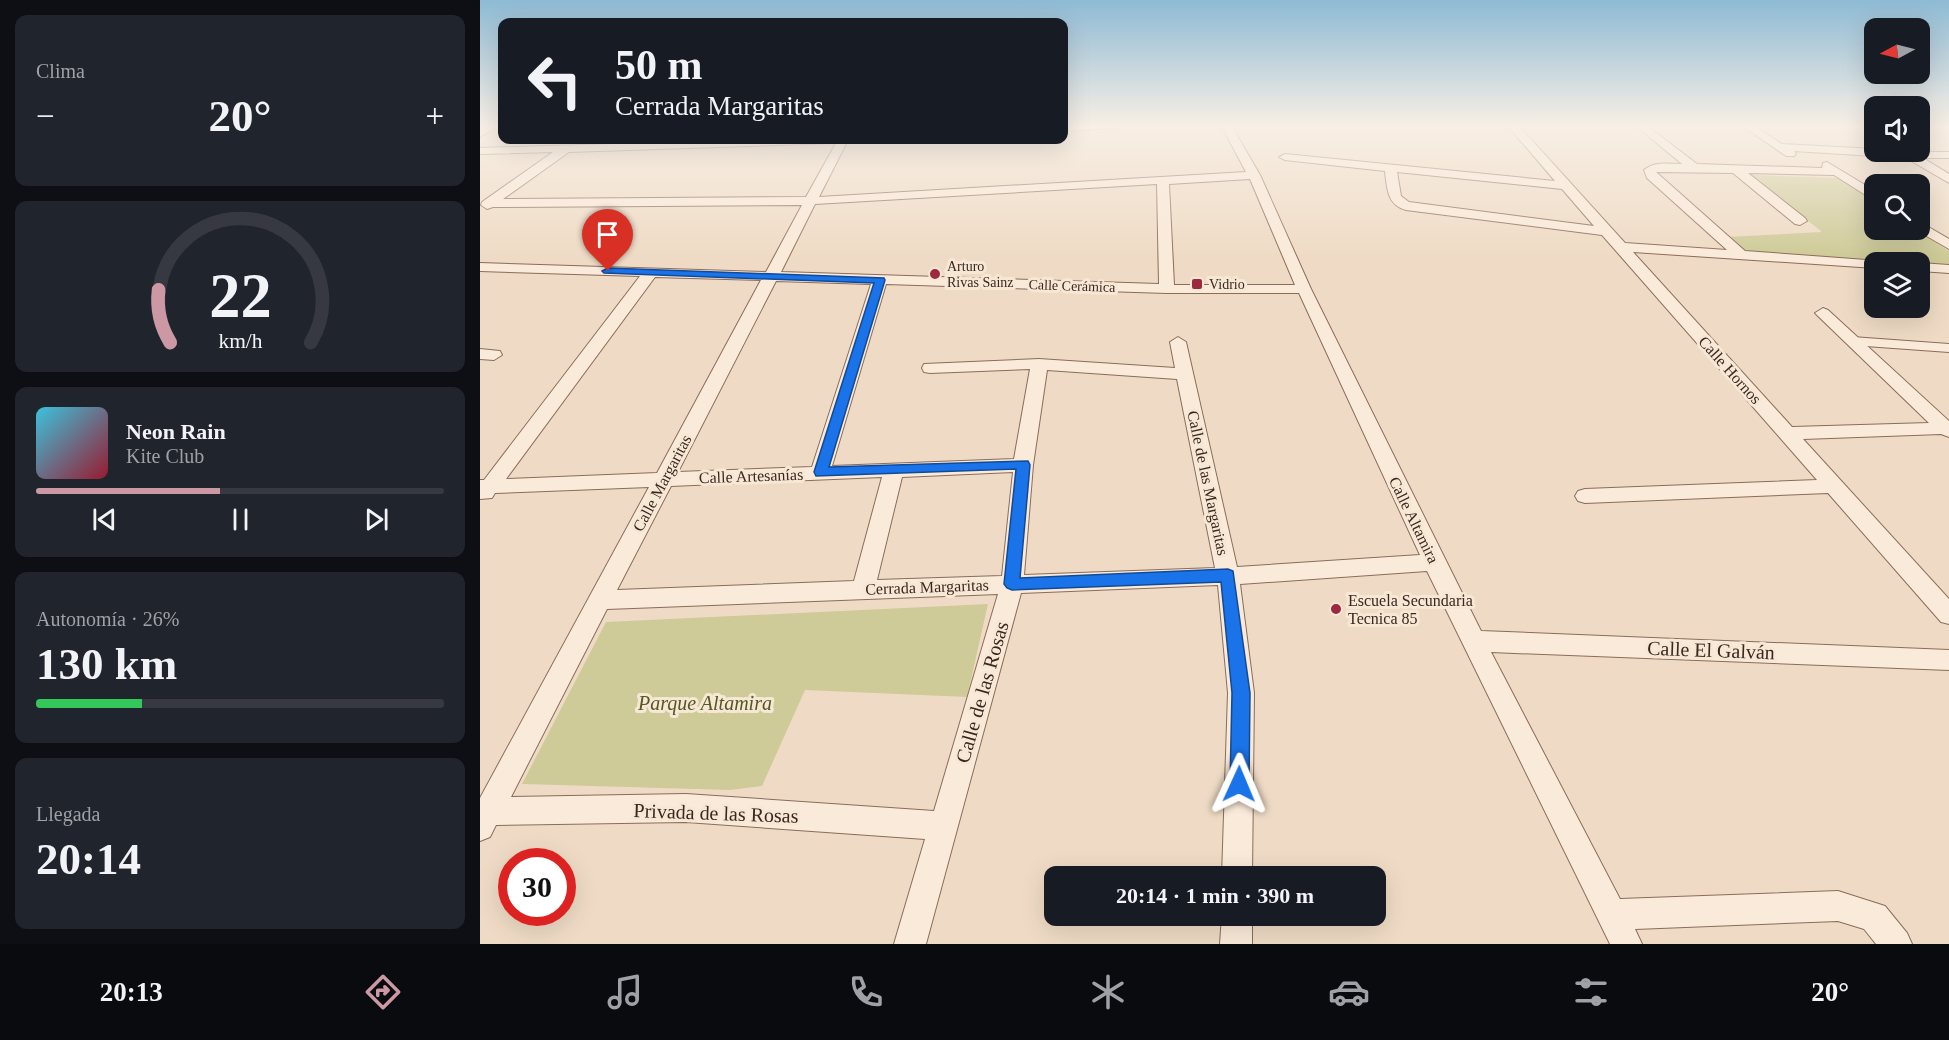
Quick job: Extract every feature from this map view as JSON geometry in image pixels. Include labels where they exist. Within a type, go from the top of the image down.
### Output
[{"type":"street","points":[[485,207],[538,169]]},
{"type":"street","name":"Calle Margaritas","points":[[484,819],[826,169]]},
{"type":"street","name":"Calle Altamira","points":[[1251,169],[1304,289],[1434,562],[1626,944]]},
{"type":"street","points":[[1391,169],[1396,200],[1399,204],[1605,231]]},
{"type":"street","points":[[1401,169],[1566,186]]},
{"type":"street","name":"Calle Hornos","points":[[1551,169],[1949,615]]},
{"type":"street","points":[[1653,169],[1650,170],[1651,175],[1741,255]]},
{"type":"street","points":[[1736,169],[1800,221]]},
{"type":"street","points":[[1737,169],[1837,172]]},
{"type":"street","points":[[1810,169],[1814,172]]},
{"type":"street","points":[[1833,169],[1864,190]]},
{"type":"street","points":[[1932,169],[1949,179]]},
{"type":"street","points":[[485,207],[810,201],[1254,175]]},
{"type":"street","points":[[1163,179],[1167,289]]},
{"type":"street","points":[[1930,233],[1949,245]]},
{"type":"street","points":[[1619,247],[1864,263]]},
{"type":"street","name":"Calle Cerámica","points":[[480,267],[1167,289],[1304,289]]},
{"type":"street","points":[[1930,268],[1949,269]]},
{"type":"street","points":[[483,491],[650,273]]},
{"type":"street","points":[[820,472],[880,280]]},
{"type":"street","points":[[1823,313],[1948,429]]},
{"type":"street","name":"Calle de las Margaritas","points":[[1178,342],[1228,576],[1241,693],[1238,866]]},
{"type":"street","points":[[930,368],[1039,364],[1185,374]]},
{"type":"street","name":"Calle de las Rosas","points":[[910,944],[1012,584],[1023,465],[1039,364]]},
{"type":"street","points":[[1786,433],[1948,429]]},
{"type":"street","name":"Calle Artesanías","points":[[483,491],[664,479],[1023,465]]},
{"type":"street","points":[[863,590],[894,469]]},
{"type":"street","points":[[1585,496],[1833,486]]},
{"type":"street","name":"Cerrada Margaritas","points":[[600,600],[1228,576],[1434,562]]},
{"type":"street","name":"Calle El Galván","points":[[1473,641],[1949,660]]},
{"type":"street","name":"Privada de las Rosas","points":[[484,819],[686,808],[944,826]]},
{"type":"street","points":[[1611,915],[1838,906],[1874,917],[1896,944]]},
{"type":"street","points":[[1236,944],[1237,926]]},
{"type":"lane","points":[[1852,341],[1949,348]]},
{"type":"green space","points":[[1751,175],[1838,178],[1864,195],[1864,240],[1930,239],[1949,251],[1949,264],[1930,263],[1930,252],[1864,252],[1864,259],[1746,252],[1727,237],[1822,232]]},
{"type":"green space","name":"Parque Altamira","points":[[988,604],[967,697],[805,690],[762,786],[730,790],[522,784],[606,622]]},
{"type":"place","name":"Arturo Rivas Sainz","points":[[935,274]]},
{"type":"place","name":"Vidrio","points":[[1197,284]]},
{"type":"place","name":"Escuela Secundaria Tecnica 85","points":[[1336,609]]},
{"type":"route","points":[[608,271],[880,280],[820,472],[1023,465],[1012,584],[1228,576],[1241,693],[1239,784]]}]
